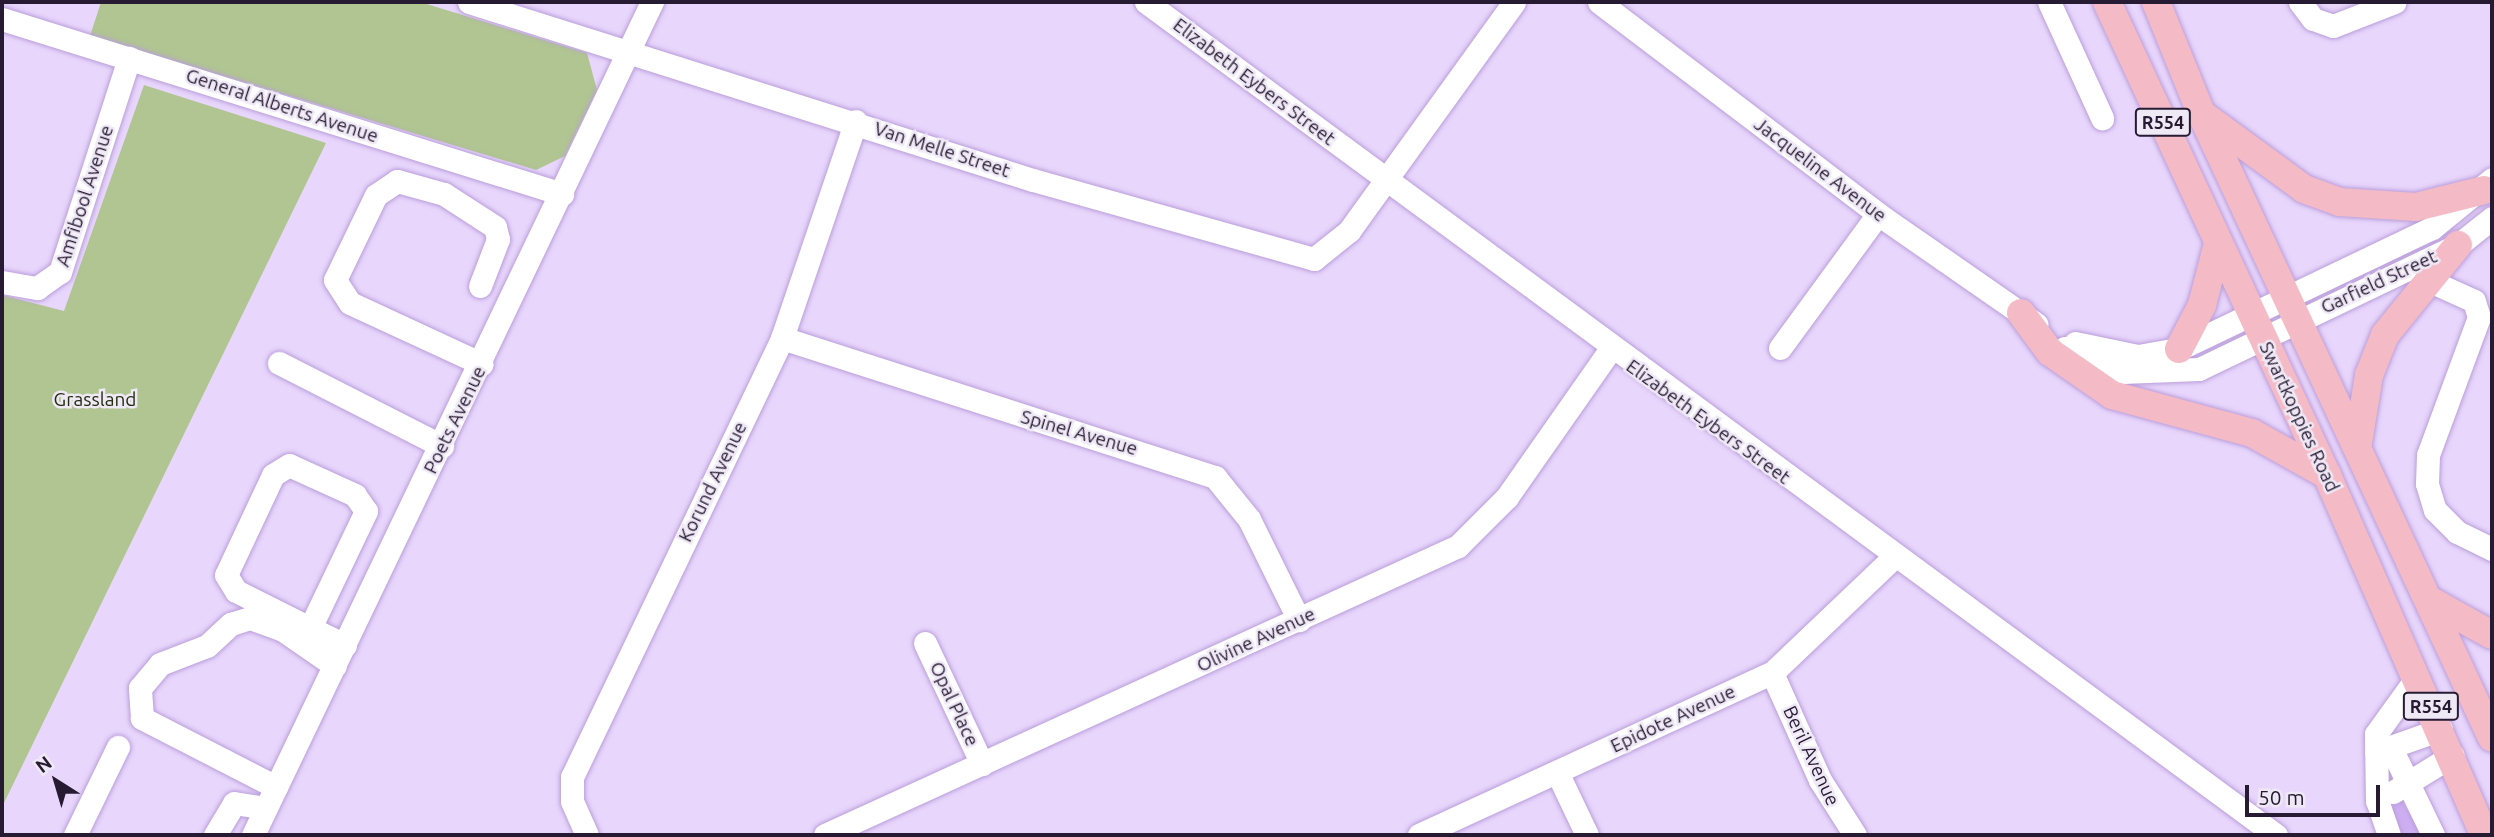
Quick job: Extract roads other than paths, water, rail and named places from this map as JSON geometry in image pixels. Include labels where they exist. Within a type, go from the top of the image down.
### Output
[{"type":"main road","name":"Swartkoppies Road","points":[[2107,2],[2327,475],[2453,755],[2484,835]]},
{"type":"main road","name":"R554","points":[[2156,2],[2201,113],[2490,727]]},
{"type":"main road","points":[[2201,113],[2304,189],[2339,202],[2416,207],[2488,184]]},
{"type":"main road","points":[[2179,349],[2202,305],[2218,243]]},
{"type":"main road","points":[[2358,443],[2369,375],[2385,335],[2458,245]]},
{"type":"main road","points":[[2021,313],[2050,352],[2112,395],[2252,433],[2327,475]]},
{"type":"main road","points":[[2429,600],[2492,635]]},
{"type":"main road","points":[[2441,729],[2490,727]]},
{"type":"main road","points":[[2453,755],[2490,727]]},
{"type":"street","name":"Van Melle Street","points":[[469,2],[629,56],[856,121],[1304,258],[1323,256],[1342,240],[1514,2]]},
{"type":"street","name":"Poets Avenue","points":[[253,835],[523,280],[652,2]]},
{"type":"street","name":"Elizabeth Eybers Street","points":[[1146,2],[1610,350],[2276,835]]},
{"type":"street","name":"Jacqueline Avenue","points":[[1599,2],[1878,214],[2084,360],[2143,375],[2199,369],[2257,328],[2295,309]]},
{"type":"street","points":[[2049,2],[2102,118]]},
{"type":"street","points":[[2300,2],[2313,19],[2333,26],[2395,2]]},
{"type":"street","name":"General Alberts Avenue","points":[[2,19],[562,194]]},
{"type":"street","name":"Amfibool Avenue","points":[[2,282],[37,288],[60,272],[129,58]]},
{"type":"street","name":"Korund Avenue","points":[[587,835],[571,790],[579,757],[782,338],[856,121]]},
{"type":"street","points":[[480,286],[498,239],[486,218],[444,194],[397,181],[376,195],[335,279],[350,303],[482,364]]},
{"type":"street","points":[[2295,309],[2432,228],[2488,184]]},
{"type":"street","points":[[1780,348],[1878,214]]},
{"type":"street","name":"Garfield Street","points":[[2295,309],[2458,245],[2492,218]]},
{"type":"street","points":[[489,264],[523,280]]},
{"type":"street","points":[[2430,281],[2474,301],[2479,317],[2428,455],[2427,484],[2435,510],[2457,532],[2492,549]]},
{"type":"street","name":"Jacqueline Avenue","points":[[2046,331],[2119,354],[2179,349],[2257,328]]},
{"type":"street","name":"Spinel Avenue","points":[[782,338],[1215,477],[1250,519],[1299,620]]},
{"type":"street","name":"Olivine Avenue","points":[[825,835],[1299,620],[1469,538],[1507,496],[1610,350]]},
{"type":"street","points":[[279,363],[442,446]]},
{"type":"street","points":[[310,628],[366,511],[355,495],[289,465],[274,475],[226,575],[236,591],[310,628],[340,656]]},
{"type":"street","name":"Epidote Avenue","points":[[1419,835],[1772,673],[1895,556]]},
{"type":"street","points":[[271,797],[142,719],[141,688],[160,664],[207,646],[231,624],[250,618],[340,656]]},
{"type":"street","name":"Opal Place","points":[[925,643],[982,764]]},
{"type":"street","name":"Beril Avenue","points":[[1772,673],[1825,790],[1854,835]]},
{"type":"street","points":[[2389,835],[2377,801],[2383,750],[2382,718],[2417,677]]},
{"type":"street","points":[[2383,750],[2441,729]]},
{"type":"street","points":[[75,835],[118,747]]},
{"type":"street","points":[[2383,750],[2433,835]]},
{"type":"street","points":[[2377,801],[2453,755]]},
{"type":"street","points":[[1557,772],[1587,835]]},
{"type":"street","points":[[215,835],[234,803],[271,797]]},
{"type":"park label","name":"Grassland","points":[[95,400]]}]
